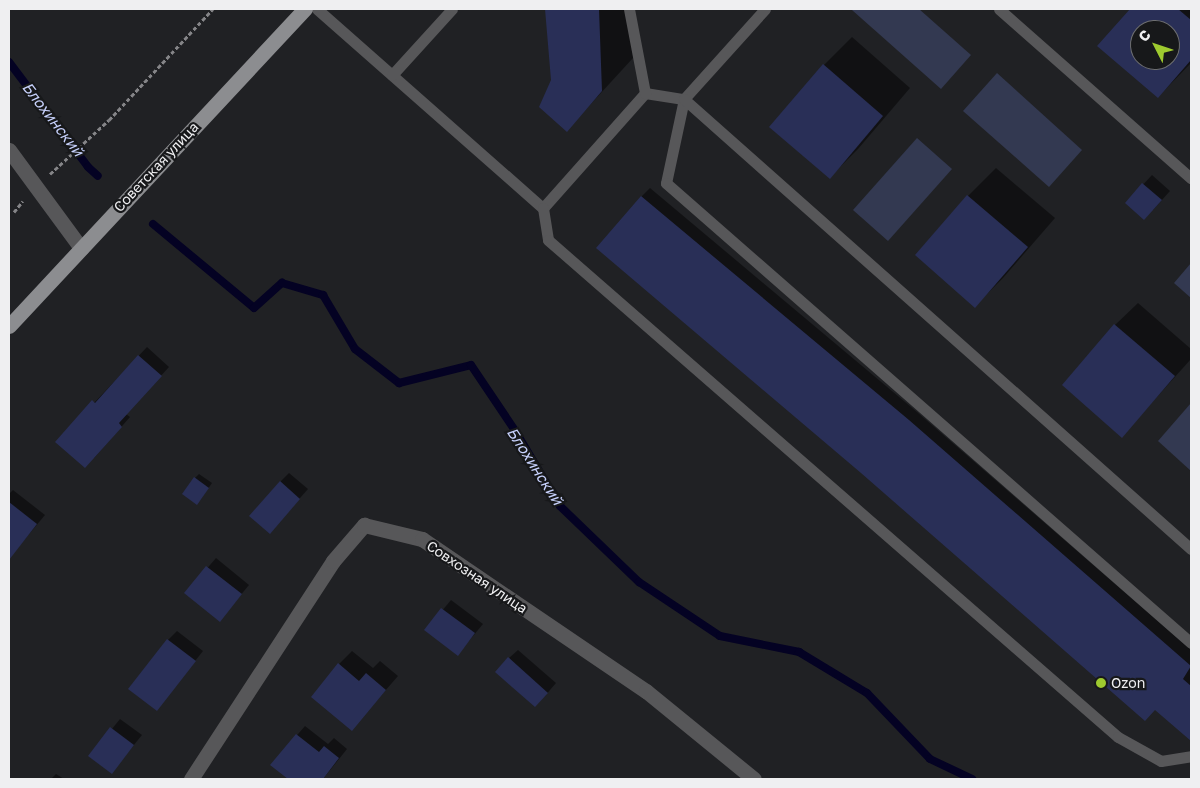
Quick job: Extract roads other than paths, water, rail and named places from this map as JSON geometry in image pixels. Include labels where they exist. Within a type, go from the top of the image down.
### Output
[{"type":"main road","name":"Советская улица","points":[[9,326],[305,9]]},
{"type":"street","points":[[9,150],[81,248]]},
{"type":"street","name":"Совхозная улица","points":[[192,779],[333,561],[364,525],[422,540],[646,691],[754,779]]},
{"type":"lane","points":[[317,9],[543,208],[548,240],[1118,737],[1161,760],[1191,756]]},
{"type":"lane","points":[[392,75],[452,9]]},
{"type":"lane","points":[[629,9],[645,93]]},
{"type":"lane","points":[[765,9],[684,99],[666,183],[1191,643]]},
{"type":"lane","points":[[999,9],[1191,178]]},
{"type":"lane","points":[[543,208],[645,93]]},
{"type":"lane","points":[[645,93],[684,99],[1191,549]]},
{"type":"waterway","name":"Блохинский","points":[[9,62],[88,167],[98,176]]},
{"type":"waterway","name":"Блохинский","points":[[153,224],[254,308],[282,283],[323,295],[355,349],[399,383],[471,365],[516,432],[560,506],[639,582],[720,636],[799,652],[867,693],[930,759],[972,779]]},
{"type":"place","name":"Ozon","points":[[1101,683]]}]
